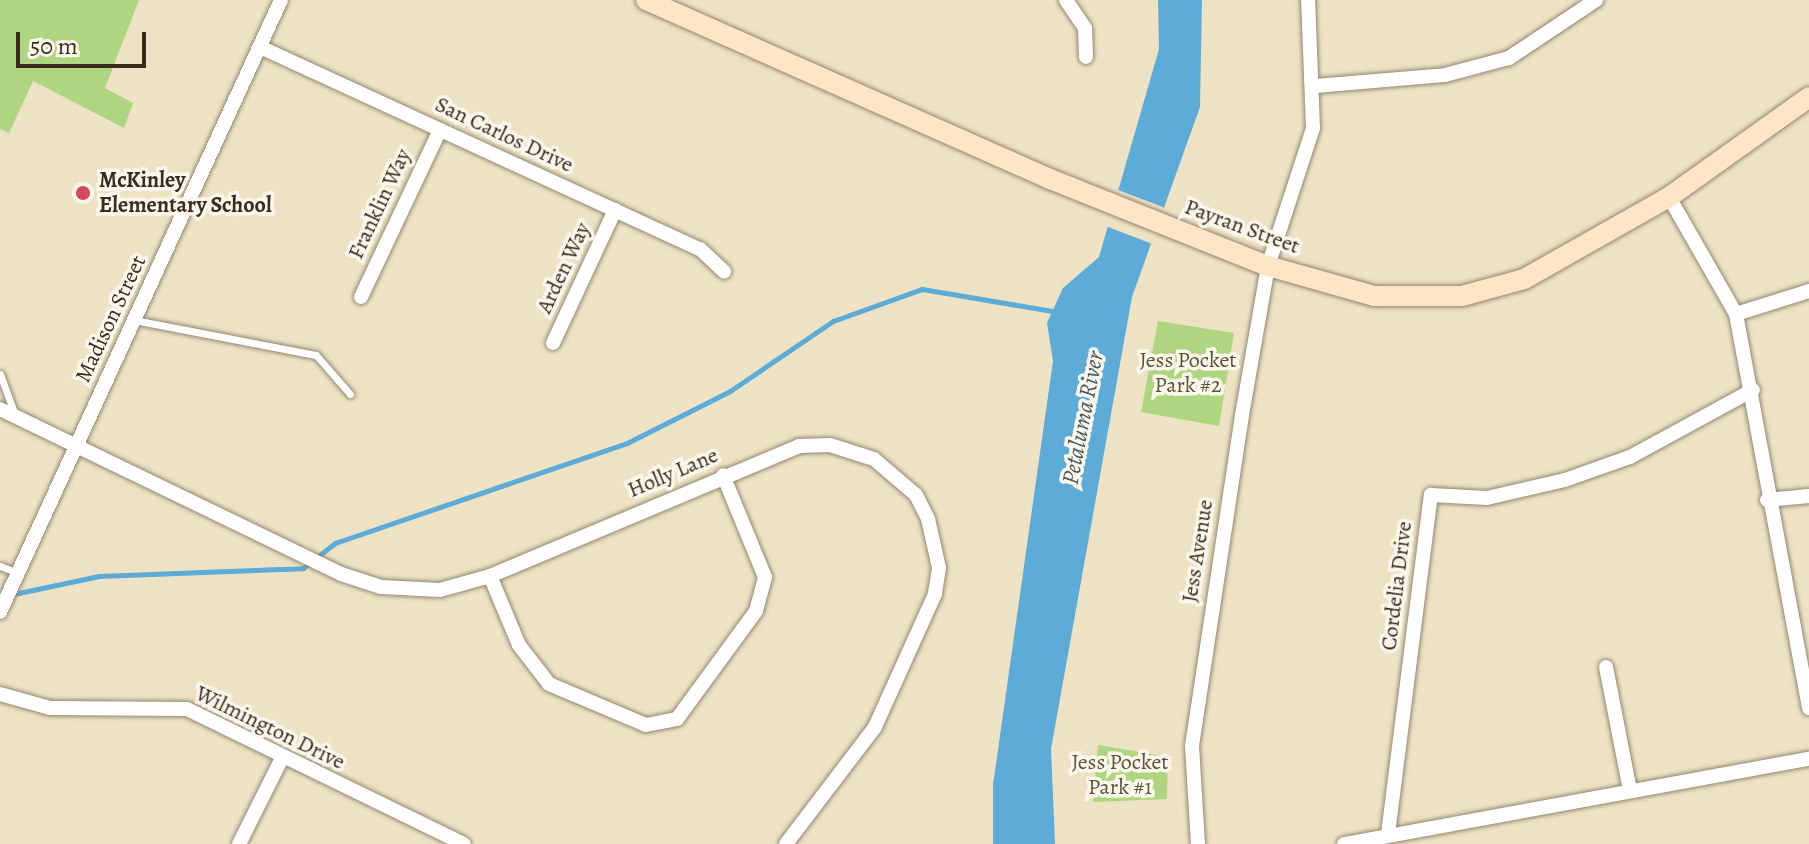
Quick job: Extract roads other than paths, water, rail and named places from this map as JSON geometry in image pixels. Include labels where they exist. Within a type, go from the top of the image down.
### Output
[{"type":"main road","name":"Payran Street","points":[[646,0],[1050,179],[1268,266],[1374,296],[1462,296],[1524,279],[1669,197],[1809,97]]},
{"type":"street","name":"Madison Street","points":[[1,609],[281,0]]},
{"type":"street","points":[[1066,0],[1085,28],[1086,57]]},
{"type":"street","name":"Jess Avenue","points":[[1198,844],[1192,746],[1268,266],[1313,128],[1315,86],[1308,0]]},
{"type":"street","points":[[1315,86],[1445,75],[1509,58],[1596,0]]},
{"type":"street","name":"San Carlos Drive","points":[[260,47],[700,249],[724,271]]},
{"type":"street","name":"Franklin Way","points":[[361,297],[440,130]]},
{"type":"street","points":[[1669,197],[1736,314],[1753,390],[1767,500],[1809,708]]},
{"type":"street","name":"Arden Way","points":[[553,343],[615,210]]},
{"type":"street","points":[[1736,314],[1809,291]]},
{"type":"street","name":"Cordelia Drive","points":[[1388,834],[1431,495],[1487,498],[1565,480],[1630,457],[1753,390]]},
{"type":"street","name":"Holly Lane","points":[[0,409],[75,449],[341,574],[381,587],[440,590],[490,576],[723,475],[799,446],[853,450],[916,495],[935,543],[935,594],[875,727],[786,844]]},
{"type":"street","points":[[490,576],[519,645],[549,684],[646,725],[677,719],[762,593],[765,577],[723,475]]},
{"type":"street","points":[[1767,500],[1809,496]]},
{"type":"street","points":[[1606,667],[1630,790]]},
{"type":"street","name":"Wilmington Drive","points":[[0,694],[50,708],[187,709],[281,760],[464,844]]},
{"type":"street","points":[[1344,844],[1809,759]]},
{"type":"street","points":[[239,844],[281,760]]},
{"type":"lane","points":[[134,320],[316,355],[350,394]]},
{"type":"lane","points":[[0,374],[16,417]]},
{"type":"lane","points":[[0,566],[17,577]]},
{"type":"water","name":"Petaluma River","points":[[1158,0],[1202,0],[1200,107],[1132,297],[1051,749],[1055,844],[993,844],[993,785],[1053,361],[1047,323],[1063,288],[1099,257],[1159,49]]},
{"type":"waterway","points":[[9,595],[99,576],[303,568],[335,543],[627,443],[730,391],[833,321],[922,289],[1058,312]]},
{"type":"place","name":"McKinley Elementary School","points":[[83,193]]},
{"type":"park label","name":"Jess Pocket Park #2","points":[[1188,372]]},
{"type":"park label","name":"Jess Pocket Park #1","points":[[1120,774]]}]
